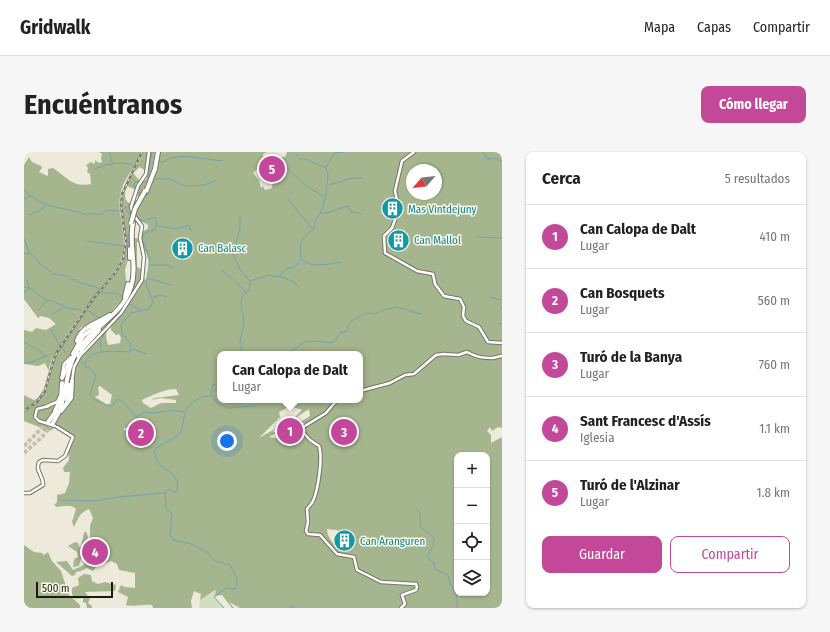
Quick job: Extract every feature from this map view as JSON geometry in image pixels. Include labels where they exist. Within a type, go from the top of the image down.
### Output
[{"type":"highway","points":[[130,258],[132,223],[154,175],[158,152]]},
{"type":"highway","points":[[62,378],[73,359],[95,337],[103,324],[121,306],[131,287],[134,273],[131,235],[132,223]]},
{"type":"highway","points":[[53,422],[64,400],[78,338],[88,326],[110,315],[124,300],[132,274],[130,247]]},
{"type":"highway","points":[[124,300],[128,284]]},
{"type":"highway","points":[[66,401],[73,359]]},
{"type":"highway","points":[[53,422],[71,398],[72,381]]},
{"type":"highway","points":[[53,422],[60,402],[62,383]]},
{"type":"main road","points":[[133,214],[131,208],[137,190],[146,174],[149,152]]},
{"type":"main road","points":[[414,152],[402,162],[395,192],[399,209],[392,228],[384,236],[386,254],[418,272],[433,274],[435,284],[444,296],[458,297],[461,300],[464,309],[463,316],[466,322],[479,327],[488,342],[502,343]]},
{"type":"main road","points":[[73,359],[121,313],[142,280],[144,253],[140,238],[142,226],[136,218]]},
{"type":"main road","points":[[73,359],[79,356],[78,354],[88,346]]},
{"type":"main road","points":[[363,390],[392,383],[405,375],[413,375],[438,355],[458,355],[466,352],[477,358],[487,356],[493,358],[502,356]]},
{"type":"main road","points":[[66,401],[70,394],[74,369],[73,359]]},
{"type":"main road","points":[[26,493],[43,485],[43,481],[37,469],[39,462],[44,460],[56,461],[62,459],[72,439],[71,434],[53,422],[39,421],[35,417],[37,409],[57,402],[62,378]]},
{"type":"main road","points":[[334,403],[325,413],[300,428],[310,440],[319,446],[321,460],[318,483],[313,501],[307,509],[308,522],[306,531],[308,534],[320,535],[337,554],[355,558],[357,570],[379,581],[416,584],[416,590],[401,595],[405,604],[400,608]]},
{"type":"main road","points":[[47,406],[58,404]]},
{"type":"green space","points":[[99,152],[141,152],[121,190],[120,212],[124,243],[119,264],[65,338],[51,362],[48,373],[45,363],[38,366],[24,364],[24,330],[32,332],[36,328],[46,330],[56,324],[49,318],[41,316],[38,318],[24,299],[24,165],[29,157],[32,162],[41,166],[42,168],[39,172],[48,176],[48,169],[53,168],[70,181],[84,185],[91,184],[90,174],[87,172],[88,168],[86,165],[91,162],[95,164],[95,160],[99,163],[102,162],[102,154]]},
{"type":"green space","points":[[143,152],[155,152],[151,174],[144,190],[149,190],[158,165],[160,152],[267,152],[263,154],[263,158],[272,161],[276,157],[285,157],[287,152],[502,152],[502,428],[498,427],[492,431],[490,427],[487,431],[491,435],[491,443],[502,437],[502,608],[240,608],[229,602],[234,608],[232,608],[222,595],[214,596],[216,592],[215,590],[200,600],[201,594],[194,591],[191,601],[192,608],[153,608],[152,605],[133,606],[126,605],[128,597],[118,592],[121,585],[135,588],[135,573],[119,570],[117,564],[111,561],[97,566],[93,571],[87,568],[76,572],[75,575],[72,576],[56,562],[67,561],[73,570],[84,565],[90,536],[90,525],[93,518],[89,509],[81,514],[74,527],[72,522],[76,509],[70,506],[57,507],[54,505],[57,502],[57,495],[65,493],[69,483],[70,472],[64,472],[63,468],[69,460],[68,452],[74,437],[73,435],[56,425],[52,430],[45,432],[39,427],[24,421],[24,412],[33,406],[44,393],[57,353],[93,300],[114,276],[124,259],[126,251],[126,235],[122,212],[122,196],[126,184]],"holes":[[[140,167],[146,171],[148,178],[140,185],[137,195],[139,197],[137,200],[129,203],[125,197],[127,186],[135,191],[136,184],[140,181],[133,173]],[[258,168],[260,173],[259,176],[263,176],[268,181],[273,180],[272,188],[265,190],[263,186],[261,188],[259,180],[253,173]],[[139,220],[148,225],[148,228],[142,232],[143,245],[149,265],[146,280],[142,278],[143,270],[137,267],[137,242],[139,242],[137,238],[134,238],[135,222]],[[130,223],[133,225],[135,276],[131,294],[120,310],[78,355],[71,372],[69,403],[53,424],[48,422],[56,406],[51,406],[58,397],[63,364],[71,356],[80,328],[111,312],[123,298],[127,289],[125,270],[128,260]],[[111,326],[111,330],[116,335],[119,334],[121,338],[120,343],[108,345],[106,333]],[[100,386],[112,395],[110,404],[106,404],[95,397],[99,395],[98,387]],[[176,389],[179,395],[155,398],[151,400],[161,398],[176,400],[176,403],[161,403],[151,408],[143,403],[142,400],[154,394]],[[290,406],[302,410],[291,421],[309,409],[310,416],[299,423],[307,423],[302,428],[302,435],[298,433],[291,438],[287,437],[286,430],[280,439],[269,437],[276,433],[272,431],[277,429],[286,421],[285,420],[275,429],[259,438],[280,417],[279,412]],[[147,421],[150,423],[151,431],[144,440],[132,438],[128,431],[124,430],[124,428],[130,428]],[[327,529],[337,530],[346,541],[345,549],[335,545],[330,539]]]},
{"type":"green space","points":[[24,395],[34,400],[40,395],[33,404],[24,410]]},
{"type":"green space","points":[[86,531],[88,537],[86,549],[82,555],[79,566],[73,567],[74,559],[78,557],[77,552],[68,546],[75,542],[78,543],[79,547],[81,546],[84,533]]},
{"type":"green space","points":[[24,545],[34,552],[42,553],[44,555],[48,552],[52,561],[61,571],[69,595],[80,605],[80,608],[24,608]]},
{"type":"green space","points":[[84,574],[91,575],[92,581],[98,584],[105,582],[116,585],[115,591],[85,592],[90,599],[88,603],[92,606],[92,608],[87,608],[86,603],[83,602],[83,598],[75,599],[72,594],[72,588],[79,585],[78,578]]},
{"type":"green space","points":[[215,590],[216,592],[214,596],[224,608],[199,608],[200,600]]},
{"type":"waterway","points":[[109,152],[113,165]]},
{"type":"waterway","points":[[142,182],[147,181],[152,152]]},
{"type":"waterway","points":[[242,351],[240,344],[244,323],[241,305],[242,297],[249,291],[250,281],[268,275],[278,277],[286,269],[294,267],[301,260],[301,243],[303,238],[314,228],[315,220],[321,212],[328,181],[326,167],[335,152]]},
{"type":"waterway","points":[[335,153],[344,152]]},
{"type":"waterway","points":[[483,152],[487,159],[496,158],[502,162]]},
{"type":"waterway","points":[[296,154],[300,159],[306,159],[326,168]]},
{"type":"waterway","points":[[158,161],[162,162],[171,158],[184,156],[222,161]]},
{"type":"waterway","points":[[95,169],[113,164],[123,163],[132,165]]},
{"type":"waterway","points":[[286,167],[305,185],[323,196]]},
{"type":"waterway","points":[[329,185],[352,178],[362,178]]},
{"type":"waterway","points":[[155,179],[169,179],[184,186],[205,185],[216,180]]},
{"type":"waterway","points":[[139,182],[135,182],[134,186],[141,195]]},
{"type":"waterway","points":[[24,189],[30,196]]},
{"type":"waterway","points":[[24,199],[31,196],[45,204],[88,215],[93,213],[99,215],[108,210],[118,211]]},
{"type":"waterway","points":[[288,199],[312,229]]},
{"type":"waterway","points":[[134,203],[138,201]]},
{"type":"waterway","points":[[29,215],[41,210],[46,205]]},
{"type":"waterway","points":[[130,205],[125,208],[132,217]]},
{"type":"waterway","points":[[321,213],[327,213],[348,206],[352,213],[354,212],[361,214]]},
{"type":"waterway","points":[[240,216],[240,227],[233,255],[241,271],[249,280]]},
{"type":"waterway","points":[[138,219],[144,221],[154,217],[157,221],[156,229],[145,233],[142,239],[150,259],[146,284],[153,302],[149,309],[131,313],[121,324],[122,333],[131,344],[130,352],[102,352],[90,356],[86,361],[85,367],[90,368],[96,376],[90,395],[95,400],[111,407],[118,399],[126,405],[136,417],[145,412],[154,413],[175,410],[185,413],[181,432],[176,437],[156,448],[154,453],[159,464],[174,476],[177,483],[176,492],[169,489],[165,492],[166,508],[172,514],[170,535],[173,540],[191,544],[207,552],[216,561],[230,565],[237,578],[237,587],[234,589],[226,588],[214,597],[224,608]]},
{"type":"waterway","points":[[159,226],[176,229],[189,225],[191,231]]},
{"type":"waterway","points":[[127,246],[128,234]]},
{"type":"waterway","points":[[478,237],[502,238]]},
{"type":"waterway","points":[[24,238],[29,252],[40,264],[54,274],[67,276],[72,280],[75,279],[77,282],[96,287],[104,293],[116,293],[121,296]]},
{"type":"waterway","points":[[87,241],[124,246]]},
{"type":"waterway","points":[[24,253],[30,254]]},
{"type":"waterway","points":[[301,259],[315,265],[341,262]]},
{"type":"waterway","points":[[150,265],[167,265],[174,268]]},
{"type":"waterway","points":[[222,270],[246,292]]},
{"type":"waterway","points":[[280,276],[295,283],[298,287]]},
{"type":"waterway","points":[[148,278],[170,285]]},
{"type":"waterway","points":[[27,279],[29,288]]},
{"type":"waterway","points":[[24,287],[31,289],[46,300],[68,308],[81,310]]},
{"type":"waterway","points":[[24,292],[29,289]]},
{"type":"waterway","points":[[153,299],[154,297],[161,295],[166,297]]},
{"type":"waterway","points":[[490,297],[502,300]]},
{"type":"waterway","points":[[38,310],[47,301]]},
{"type":"waterway","points":[[129,304],[140,310]]},
{"type":"waterway","points":[[51,315],[64,307]]},
{"type":"waterway","points":[[292,351],[305,342],[317,341],[331,343],[337,339],[340,332],[346,332],[351,321],[367,313],[375,314],[383,310],[397,307],[421,314]]},
{"type":"waterway","points":[[89,311],[99,318]]},
{"type":"waterway","points":[[51,330],[60,346]]},
{"type":"waterway","points":[[102,352],[100,342],[104,334]]},
{"type":"waterway","points":[[24,342],[40,351],[45,356]]},
{"type":"waterway","points":[[62,347],[66,354]]},
{"type":"waterway","points":[[130,351],[133,349],[147,354]]},
{"type":"waterway","points":[[24,363],[32,362],[48,355]]},
{"type":"waterway","points":[[80,361],[84,364]]},
{"type":"waterway","points":[[185,412],[196,400],[210,396],[213,385],[217,384]]},
{"type":"waterway","points":[[211,395],[217,403],[228,408],[255,406]]},
{"type":"waterway","points":[[60,500],[96,501],[118,497],[164,493]]},
{"type":"waterway","points":[[416,509],[420,512],[421,526],[432,536],[434,540],[428,558],[434,563],[435,569],[448,575],[457,597],[457,608]]},
{"type":"waterway","points":[[289,608],[291,606],[295,608]]},
{"type":"tunnel","points":[[24,446],[48,422]]},
{"type":"tunnel","points":[[24,453],[42,437],[53,423]]},
{"type":"railway","points":[[45,390],[57,352],[93,299],[116,272],[123,259],[126,242],[121,206],[122,194],[142,152]]},
{"type":"railway","points":[[24,411],[37,402],[45,391]]},
{"type":"place","name":"Turó de l'Alzinar","points":[[272,169]]},
{"type":"place","name":"Mas Vintdejuny","points":[[392,209]]},
{"type":"place","name":"Can Mallol","points":[[399,240]]},
{"type":"place","name":"Can Balasc","points":[[182,248]]},
{"type":"place","name":"Can Calopa de Dalt","points":[[290,431]]},
{"type":"place","name":"Turó de la Banya","points":[[344,432]]},
{"type":"place","name":"Can Bosquets","points":[[141,433]]},
{"type":"place","name":"Can Aranguren","points":[[344,541]]},
{"type":"place","name":"Sant Francesc d'Assís","points":[[95,552]]}]
